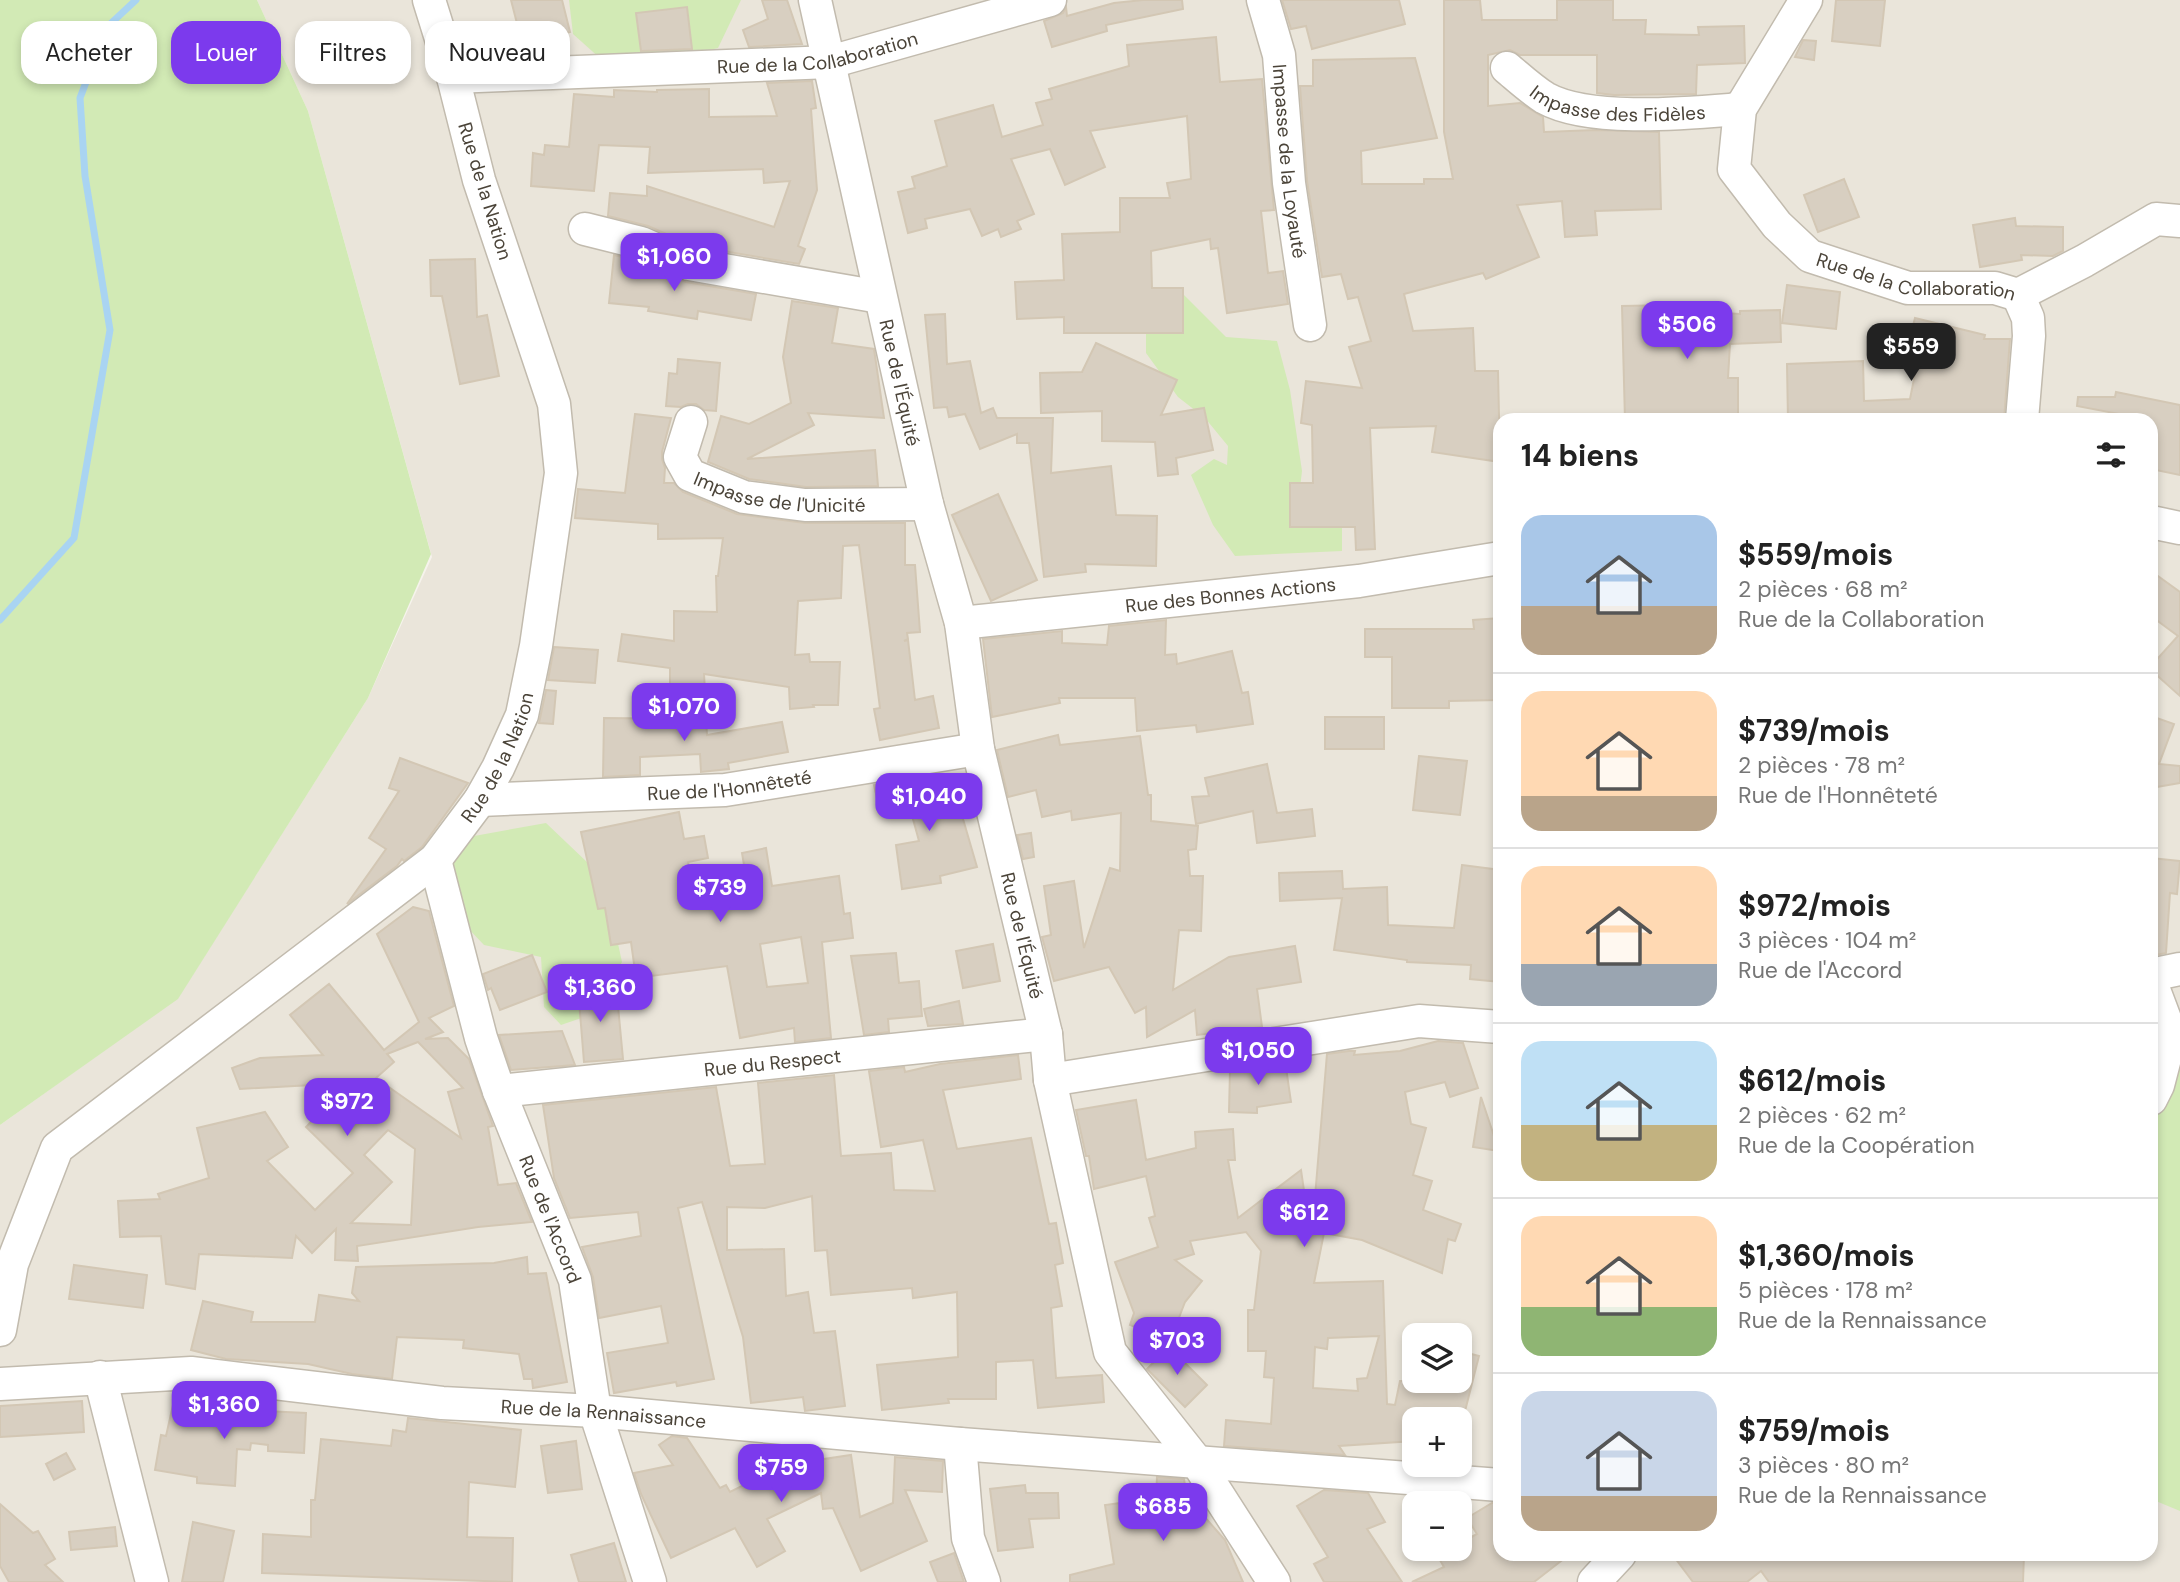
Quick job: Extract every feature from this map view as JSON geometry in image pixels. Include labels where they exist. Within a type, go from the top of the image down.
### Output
[{"type":"street","name":"Rue de la Nation","points":[[429,0],[435,21]]},
{"type":"street","name":"Rue de l'Équité","points":[[815,0],[927,504],[961,623],[978,749],[1046,1034],[1050,1080],[1110,1352],[1197,1462],[1274,1582]]},
{"type":"street","name":"Rue de la Collaboration","points":[[570,73],[830,62],[1050,0]]},
{"type":"street","name":"Impasse de la Loyauté","points":[[1263,0],[1279,55],[1289,183],[1310,325]]},
{"type":"street","name":"Rue de la Collaboration","points":[[1806,0],[1740,109],[1734,169],[1777,225],[1810,256],[1908,288],[1995,288],[2018,295],[2156,219],[2180,221]]},
{"type":"street","name":"Impasse des Fidèles","points":[[1507,68],[1545,98],[1575,110],[1662,115],[1740,109]]},
{"type":"street","name":"Rue de la Nation","points":[[0,1330],[12,1264],[57,1148],[435,860],[480,800],[522,715],[536,646],[561,473],[554,404],[479,180],[455,84]]},
{"type":"street","points":[[584,229],[641,243],[689,264],[880,297]]},
{"type":"street","points":[[2018,295],[2028,317],[2029,336],[2023,413]]},
{"type":"street","name":"Impasse de l'Unicité","points":[[691,422],[680,457],[690,475],[744,497],[805,505],[927,504]]},
{"type":"street","points":[[2158,524],[2180,528]]},
{"type":"street","name":"Rue des Bonnes Actions","points":[[961,623],[1359,581],[1493,559]]},
{"type":"street","name":"Rue de l'Honnêteté","points":[[480,800],[724,790],[978,749]]},
{"type":"street","name":"Rue de l'Accord","points":[[435,860],[481,1038],[499,1091],[575,1280],[595,1411],[650,1582]]},
{"type":"street","points":[[2158,974],[2180,969]]},
{"type":"street","points":[[2158,1001],[2171,1035],[2158,1085]]},
{"type":"street","points":[[1050,1080],[1419,1021],[1493,1026]]},
{"type":"street","name":"Rue du Respect","points":[[499,1091],[1046,1034]]},
{"type":"street","name":"Rue de la Rennaissance","points":[[0,1384],[191,1373],[442,1403],[595,1411],[960,1444],[1493,1484]]},
{"type":"street","points":[[100,1377],[152,1582]]},
{"type":"street","points":[[960,1444],[968,1538],[984,1582]]},
{"type":"street","points":[[1594,1582],[1614,1561]]},
{"type":"shaded area","points":[[257,0],[2180,0],[2180,1582],[0,1582],[0,1125],[178,998],[368,698],[432,557],[308,111],[296,84],[411,84],[411,21],[295,21],[295,83],[281,52],[281,21],[267,21]]},
{"type":"green space","points":[[0,0],[257,0],[267,21],[171,21],[171,84],[281,84],[281,52],[308,111],[431,554],[368,698],[178,999],[0,1125]]},
{"type":"green space","points":[[569,0],[741,0],[718,48],[659,62],[602,60],[573,34]]},
{"type":"green space","points":[[1181,292],[1226,337],[1277,341],[1290,390],[1302,471],[1298,505],[1342,527],[1342,551],[1235,556],[1213,525],[1191,475],[1214,459],[1227,465],[1228,446],[1205,418],[1178,397],[1146,353],[1146,317]]},
{"type":"green space","points":[[546,823],[588,863],[608,898],[622,962],[593,1014],[561,1025],[544,1007],[541,957],[484,945],[446,905],[452,840]]},
{"type":"green space","points":[[2158,1051],[2180,1060],[2180,1511],[2158,1502]]},
{"type":"building","points":[[511,0],[562,0],[567,21],[516,21]]},
{"type":"building","points":[[762,0],[787,0],[802,44],[749,47],[743,30],[768,19]]},
{"type":"building","points":[[1182,0],[1183,9],[1106,25],[1107,31],[1052,47],[1044,21],[1063,13],[1066,7],[1067,16],[1114,3]]},
{"type":"building","points":[[1282,0],[1399,0],[1405,24],[1312,49],[1306,26],[1291,29]]},
{"type":"building","points":[[1444,0],[1480,0],[1482,20],[1557,20],[1557,0],[1613,0],[1613,20],[1646,20],[1645,34],[1699,35],[1698,27],[1744,26],[1745,63],[1697,65],[1696,94],[1597,93],[1597,55],[1520,55],[1510,50],[1488,55],[1488,106],[1520,103],[1543,117],[1544,132],[1659,132],[1661,209],[1595,211],[1597,235],[1565,237],[1562,201],[1517,205],[1539,257],[1486,279],[1483,273],[1404,294],[1413,331],[1473,328],[1475,371],[1498,371],[1499,413],[1493,413],[1493,461],[1432,452],[1436,426],[1370,428],[1375,549],[1356,550],[1355,527],[1290,527],[1290,483],[1313,483],[1312,425],[1301,423],[1306,381],[1362,388],[1349,347],[1371,341],[1358,297],[1348,299],[1341,274],[1322,277],[1307,181],[1300,86],[1313,86],[1313,60],[1415,58],[1437,138],[1361,151],[1362,184],[1424,184],[1424,179],[1453,179],[1444,132]]},
{"type":"building","points":[[1836,0],[1885,0],[1880,46],[1832,41]]},
{"type":"building","points":[[687,7],[692,49],[641,51],[636,13]]},
{"type":"building","points":[[1216,37],[1220,82],[1262,79],[1274,210],[1261,211],[1268,273],[1283,271],[1288,304],[1227,313],[1218,248],[1211,249],[1210,239],[1151,251],[1152,288],[1183,288],[1183,333],[1064,333],[1064,317],[1017,319],[1015,282],[1064,280],[1062,234],[1120,232],[1120,198],[1170,198],[1167,183],[1191,179],[1187,116],[1090,131],[1105,167],[1065,185],[1050,149],[1011,159],[1034,214],[1017,221],[1021,229],[1001,237],[998,229],[982,236],[970,209],[925,219],[927,228],[908,233],[898,192],[915,188],[912,177],[947,166],[935,121],[993,105],[1002,137],[1043,125],[1036,103],[1052,99],[1049,89],[1129,66],[1127,45]]},
{"type":"building","points":[[1803,40],[1816,41],[1814,60],[1795,57]]},
{"type":"building","points":[[812,81],[816,108],[811,109],[817,190],[798,246],[805,249],[799,264],[694,246],[648,226],[608,216],[610,193],[647,196],[647,186],[774,227],[790,181],[764,183],[763,169],[648,173],[650,147],[599,145],[594,191],[531,186],[533,153],[544,155],[545,145],[569,147],[574,94],[614,97],[614,90],[657,92],[709,89],[709,117],[777,116],[767,83]]},
{"type":"building","points":[[1844,179],[1859,217],[1818,232],[1804,195]]},
{"type":"building","points":[[2015,218],[2016,226],[2063,227],[2063,251],[2053,256],[2021,255],[2022,260],[1980,267],[1973,225]]},
{"type":"building","points":[[614,255],[635,260],[686,282],[756,294],[751,320],[698,311],[697,319],[648,311],[649,307],[609,303]]},
{"type":"building","points":[[475,259],[477,317],[487,315],[499,376],[460,384],[442,296],[431,296],[430,260]]},
{"type":"building","points":[[1787,285],[1840,292],[1836,329],[1782,323]]},
{"type":"building","points":[[792,301],[838,308],[832,343],[874,349],[884,418],[808,413],[814,425],[747,459],[875,450],[878,486],[806,487],[749,479],[708,462],[721,416],[749,424],[791,403],[783,357]]},
{"type":"building","points":[[1672,305],[1673,310],[1740,314],[1740,311],[1780,310],[1781,342],[1730,344],[1728,378],[1738,378],[1738,413],[1625,413],[1622,306]]},
{"type":"building","points":[[945,314],[947,364],[970,361],[981,413],[993,408],[997,418],[1053,418],[1051,473],[1111,466],[1116,515],[1157,516],[1156,566],[1085,564],[1086,572],[1044,577],[1029,443],[1017,443],[1017,434],[980,449],[965,414],[949,417],[947,407],[934,408],[925,315]]},
{"type":"building","points":[[1915,318],[1985,335],[1984,339],[2010,339],[2005,413],[1788,413],[1787,364],[1863,361],[1864,401],[1910,399],[1918,359],[1945,358],[1946,343],[1910,338]]},
{"type":"building","points":[[1096,343],[1177,380],[1161,415],[1204,408],[1213,450],[1176,458],[1178,474],[1158,476],[1155,442],[1102,441],[1102,411],[1041,413],[1040,373],[1082,372]]},
{"type":"building","points":[[678,359],[720,363],[716,411],[704,410],[696,404],[666,406],[669,373],[677,374]]},
{"type":"building","points":[[2116,392],[2180,405],[2180,475],[2158,470],[2158,413],[2114,413],[2077,406],[2078,397],[2115,397]]},
{"type":"building","points":[[635,414],[671,418],[662,452],[664,483],[674,483],[683,492],[737,514],[805,523],[905,523],[905,565],[915,565],[920,632],[907,633],[908,639],[904,641],[908,640],[915,700],[933,696],[939,728],[880,740],[874,709],[880,708],[859,545],[843,546],[841,598],[798,601],[795,655],[809,654],[810,662],[840,662],[838,705],[790,709],[789,687],[704,674],[705,691],[670,688],[670,668],[618,661],[622,634],[674,641],[674,611],[717,612],[716,576],[723,538],[658,539],[658,524],[575,518],[578,489],[625,493]]},
{"type":"building","points":[[998,494],[1037,580],[991,601],[952,515]]},
{"type":"building","points":[[2158,576],[2180,592],[2180,696],[2158,676],[2158,658],[2178,636],[2158,621]]},
{"type":"building","points":[[1493,619],[1493,700],[1449,701],[1449,708],[1392,708],[1392,657],[1365,657],[1365,629],[1474,629],[1473,620]]},
{"type":"building","points":[[1166,620],[1165,655],[1176,654],[1177,664],[1232,651],[1242,693],[1248,692],[1253,724],[1197,732],[1196,725],[1137,731],[1135,698],[1059,698],[1060,703],[992,717],[983,639],[1062,631],[1062,643],[1107,645],[1109,626]]},
{"type":"building","points":[[554,647],[598,650],[595,683],[548,680]]},
{"type":"building","points":[[546,690],[556,691],[553,724],[539,723]]},
{"type":"building","points":[[1325,717],[1384,717],[1384,749],[1325,749]]},
{"type":"building","points":[[604,718],[706,719],[707,735],[782,722],[788,752],[728,763],[729,769],[701,772],[700,754],[640,757],[640,775],[603,777]]},
{"type":"building","points":[[2158,718],[2174,724],[2159,764],[2180,766],[2180,783],[2158,787]]},
{"type":"building","points":[[1058,735],[1060,745],[1140,736],[1148,795],[1151,795],[1151,821],[1198,826],[1196,849],[1188,850],[1190,876],[1203,876],[1201,931],[1179,930],[1173,990],[1229,957],[1295,946],[1301,982],[1257,989],[1262,1027],[1197,1035],[1195,1010],[1147,1037],[1146,1007],[1135,1013],[1109,967],[1054,981],[1042,937],[1051,935],[1044,886],[1074,881],[1084,948],[1110,868],[1120,871],[1121,813],[1072,820],[1071,811],[1042,817],[1036,790],[1008,797],[997,750]]},
{"type":"building","points":[[1419,756],[1467,761],[1460,815],[1413,810]]},
{"type":"building","points":[[400,758],[468,783],[422,847],[404,861],[402,859],[397,866],[347,904],[386,849],[369,838],[399,791],[389,788]]},
{"type":"building","points":[[1267,764],[1277,813],[1312,809],[1315,836],[1257,843],[1253,811],[1196,824],[1192,797],[1209,796],[1205,778]]},
{"type":"building","points":[[928,776],[934,801],[956,795],[977,867],[940,876],[941,883],[902,889],[896,845],[919,841],[908,801],[879,808],[874,785]]},
{"type":"building","points":[[679,812],[684,839],[704,836],[708,858],[688,862],[695,898],[748,889],[742,853],[766,848],[772,886],[839,876],[844,914],[850,913],[853,938],[822,942],[831,1038],[795,1042],[794,1028],[740,1038],[727,966],[636,978],[631,942],[611,945],[605,908],[598,909],[581,832]],"holes":[[[801,937],[808,983],[767,987],[760,944]]]},
{"type":"building","points":[[1031,833],[1034,857],[1023,859],[1017,835]]},
{"type":"building","points":[[2158,859],[2180,861],[2177,894],[2170,893],[2166,953],[2158,955]]},
{"type":"building","points":[[1462,865],[1493,869],[1493,981],[1470,979],[1471,965],[1407,962],[1334,950],[1342,898],[1280,901],[1279,873],[1342,871],[1343,889],[1387,887],[1388,925],[1454,928]]},
{"type":"building","points":[[413,907],[429,911],[454,1006],[429,1018],[443,1032],[425,1039],[448,1038],[469,1059],[493,1126],[488,1127],[498,1185],[516,1183],[532,1222],[478,1227],[357,1246],[358,1261],[335,1260],[336,1229],[312,1253],[296,1236],[292,1258],[199,1254],[195,1289],[166,1284],[161,1236],[120,1237],[118,1201],[160,1199],[158,1194],[209,1178],[197,1128],[265,1112],[288,1147],[267,1161],[315,1210],[353,1173],[306,1127],[349,1083],[240,1089],[232,1068],[260,1058],[323,1055],[290,1015],[329,984],[384,1050],[419,1022],[377,934]],"holes":[[[418,1042],[463,1088],[448,1092],[461,1138],[376,1078],[394,1062],[387,1054]],[[388,1130],[415,1149],[411,1225],[351,1223],[392,1182],[364,1155]]]},
{"type":"building","points":[[993,944],[1000,981],[963,988],[956,951]]},
{"type":"building","points":[[896,953],[899,983],[919,981],[922,1016],[888,1019],[889,1032],[864,1035],[851,956]]},
{"type":"building","points":[[532,955],[547,992],[500,1010],[491,988],[488,990],[483,974]]},
{"type":"building","points":[[616,985],[623,1059],[584,1062],[578,988]]},
{"type":"building","points":[[959,1001],[963,1024],[928,1026],[924,1009]]},
{"type":"building","points":[[562,1031],[575,1065],[511,1070],[499,1035]]},
{"type":"building","points":[[1438,1041],[1463,1043],[1478,1088],[1450,1097],[1445,1082],[1405,1092],[1411,1124],[1426,1128],[1413,1175],[1432,1181],[1423,1210],[1461,1224],[1455,1241],[1448,1239],[1442,1273],[1362,1240],[1324,1233],[1314,1283],[1383,1281],[1387,1404],[1395,1405],[1402,1381],[1402,1393],[1470,1393],[1466,1407],[1402,1407],[1402,1442],[1339,1446],[1345,1455],[1224,1446],[1226,1420],[1271,1424],[1274,1378],[1264,1377],[1266,1351],[1248,1351],[1248,1310],[1254,1310],[1261,1251],[1246,1232],[1190,1241],[1194,1254],[1175,1260],[1202,1281],[1185,1302],[1170,1341],[1130,1325],[1134,1313],[1115,1262],[1158,1247],[1149,1218],[1155,1216],[1146,1176],[1094,1189],[1089,1156],[1086,1156],[1076,1110],[1136,1100],[1146,1160],[1196,1148],[1195,1132],[1233,1129],[1235,1160],[1228,1160],[1238,1218],[1301,1170],[1307,1211],[1312,1211],[1327,1054],[1355,1051],[1354,1055],[1400,1051]],"holes":[[[1379,1336],[1367,1378],[1357,1379],[1358,1391],[1313,1388],[1315,1347],[1327,1349],[1328,1338]]]},
{"type":"building","points":[[1018,1055],[1021,1079],[943,1090],[957,1149],[1031,1138],[1049,1224],[1056,1223],[1063,1263],[1055,1265],[1062,1306],[1051,1308],[1056,1378],[1102,1375],[1104,1402],[1038,1408],[1033,1360],[996,1362],[996,1399],[948,1399],[949,1403],[882,1410],[877,1365],[958,1357],[957,1292],[913,1298],[912,1288],[831,1295],[827,1250],[815,1251],[812,1196],[765,1208],[727,1207],[727,1250],[784,1249],[786,1296],[808,1292],[814,1333],[835,1331],[845,1406],[805,1411],[803,1397],[751,1403],[743,1337],[702,1202],[678,1208],[714,1379],[677,1386],[676,1382],[614,1393],[607,1353],[668,1343],[661,1306],[599,1318],[593,1277],[582,1247],[641,1236],[638,1212],[570,1218],[554,1178],[543,1105],[716,1087],[730,1166],[765,1164],[758,1083],[834,1075],[841,1156],[891,1153],[894,1190],[935,1191],[923,1140],[881,1147],[869,1071],[904,1067],[905,1072],[940,1064]]},
{"type":"building","points":[[1285,1061],[1291,1102],[1257,1107],[1257,1113],[1229,1112],[1230,1070]]},
{"type":"building","points":[[1481,1097],[1493,1133],[1493,1150],[1473,1147]]},
{"type":"building","points":[[527,1257],[528,1274],[546,1273],[567,1382],[533,1388],[532,1379],[524,1379],[519,1354],[463,1348],[464,1340],[397,1337],[392,1379],[352,1374],[308,1364],[226,1359],[191,1350],[203,1301],[253,1312],[251,1322],[315,1322],[319,1295],[359,1301],[352,1293],[356,1267],[494,1263]]},
{"type":"building","points":[[74,1265],[147,1275],[143,1308],[69,1299]]},
{"type":"building","points":[[1169,1347],[1207,1385],[1185,1407],[1147,1369]]},
{"type":"building","points":[[1472,1354],[1479,1356],[1472,1384]]},
{"type":"building","points":[[82,1401],[84,1432],[0,1437],[0,1406]]},
{"type":"building","points":[[173,1405],[199,1411],[241,1414],[242,1410],[306,1413],[304,1453],[268,1451],[268,1445],[251,1443],[250,1450],[237,1449],[235,1486],[197,1483],[197,1477],[155,1470],[161,1435],[166,1436]]},
{"type":"building","points":[[408,1418],[521,1430],[515,1487],[469,1482],[467,1537],[513,1538],[512,1582],[262,1573],[263,1534],[311,1537],[311,1500],[315,1500],[321,1439],[391,1446],[393,1430],[406,1432]]},
{"type":"building","points":[[672,1436],[687,1438],[720,1488],[726,1485],[730,1492],[784,1465],[851,1455],[860,1517],[893,1503],[895,1457],[943,1461],[942,1492],[905,1490],[927,1541],[861,1571],[833,1508],[823,1509],[821,1493],[767,1519],[785,1551],[757,1567],[735,1528],[671,1558],[634,1473],[673,1465],[659,1445]]},
{"type":"building","points":[[576,1441],[582,1489],[548,1493],[541,1446]]},
{"type":"building","points":[[66,1453],[75,1469],[54,1480],[46,1464]]},
{"type":"building","points":[[1157,1477],[1184,1479],[1191,1523],[1202,1514],[1225,1540],[1243,1582],[1070,1582],[1070,1575],[1114,1564],[1105,1505],[1156,1498]]},
{"type":"building","points":[[1025,1485],[1026,1493],[1058,1493],[1059,1518],[1029,1519],[1033,1547],[998,1551],[990,1489]]},
{"type":"building","points":[[1324,1490],[1368,1493],[1385,1522],[1367,1529],[1402,1582],[1324,1582],[1314,1564],[1328,1557],[1297,1506]]},
{"type":"building","points":[[1493,1503],[1493,1561],[1561,1561],[1534,1582],[1412,1582],[1444,1567],[1440,1561],[1472,1561],[1472,1537],[1477,1534],[1472,1526],[1472,1515]]},
{"type":"building","points":[[0,1504],[33,1533],[38,1531],[55,1559],[45,1565],[63,1582],[9,1582],[0,1566]]},
{"type":"building","points":[[193,1522],[234,1531],[223,1582],[182,1582]]},
{"type":"building","points":[[115,1527],[117,1546],[71,1550],[69,1532]]},
{"type":"building","points":[[614,1543],[626,1582],[579,1582],[571,1555]]},
{"type":"building","points":[[954,1553],[964,1582],[938,1582],[930,1562]]},
{"type":"building","points":[[1677,1561],[2024,1561],[2023,1582],[1769,1582],[1761,1571],[1747,1582],[1693,1582]]},
{"type":"waterway","points":[[0,620],[74,538],[110,330],[85,176],[80,98],[107,27],[136,0]]}]
